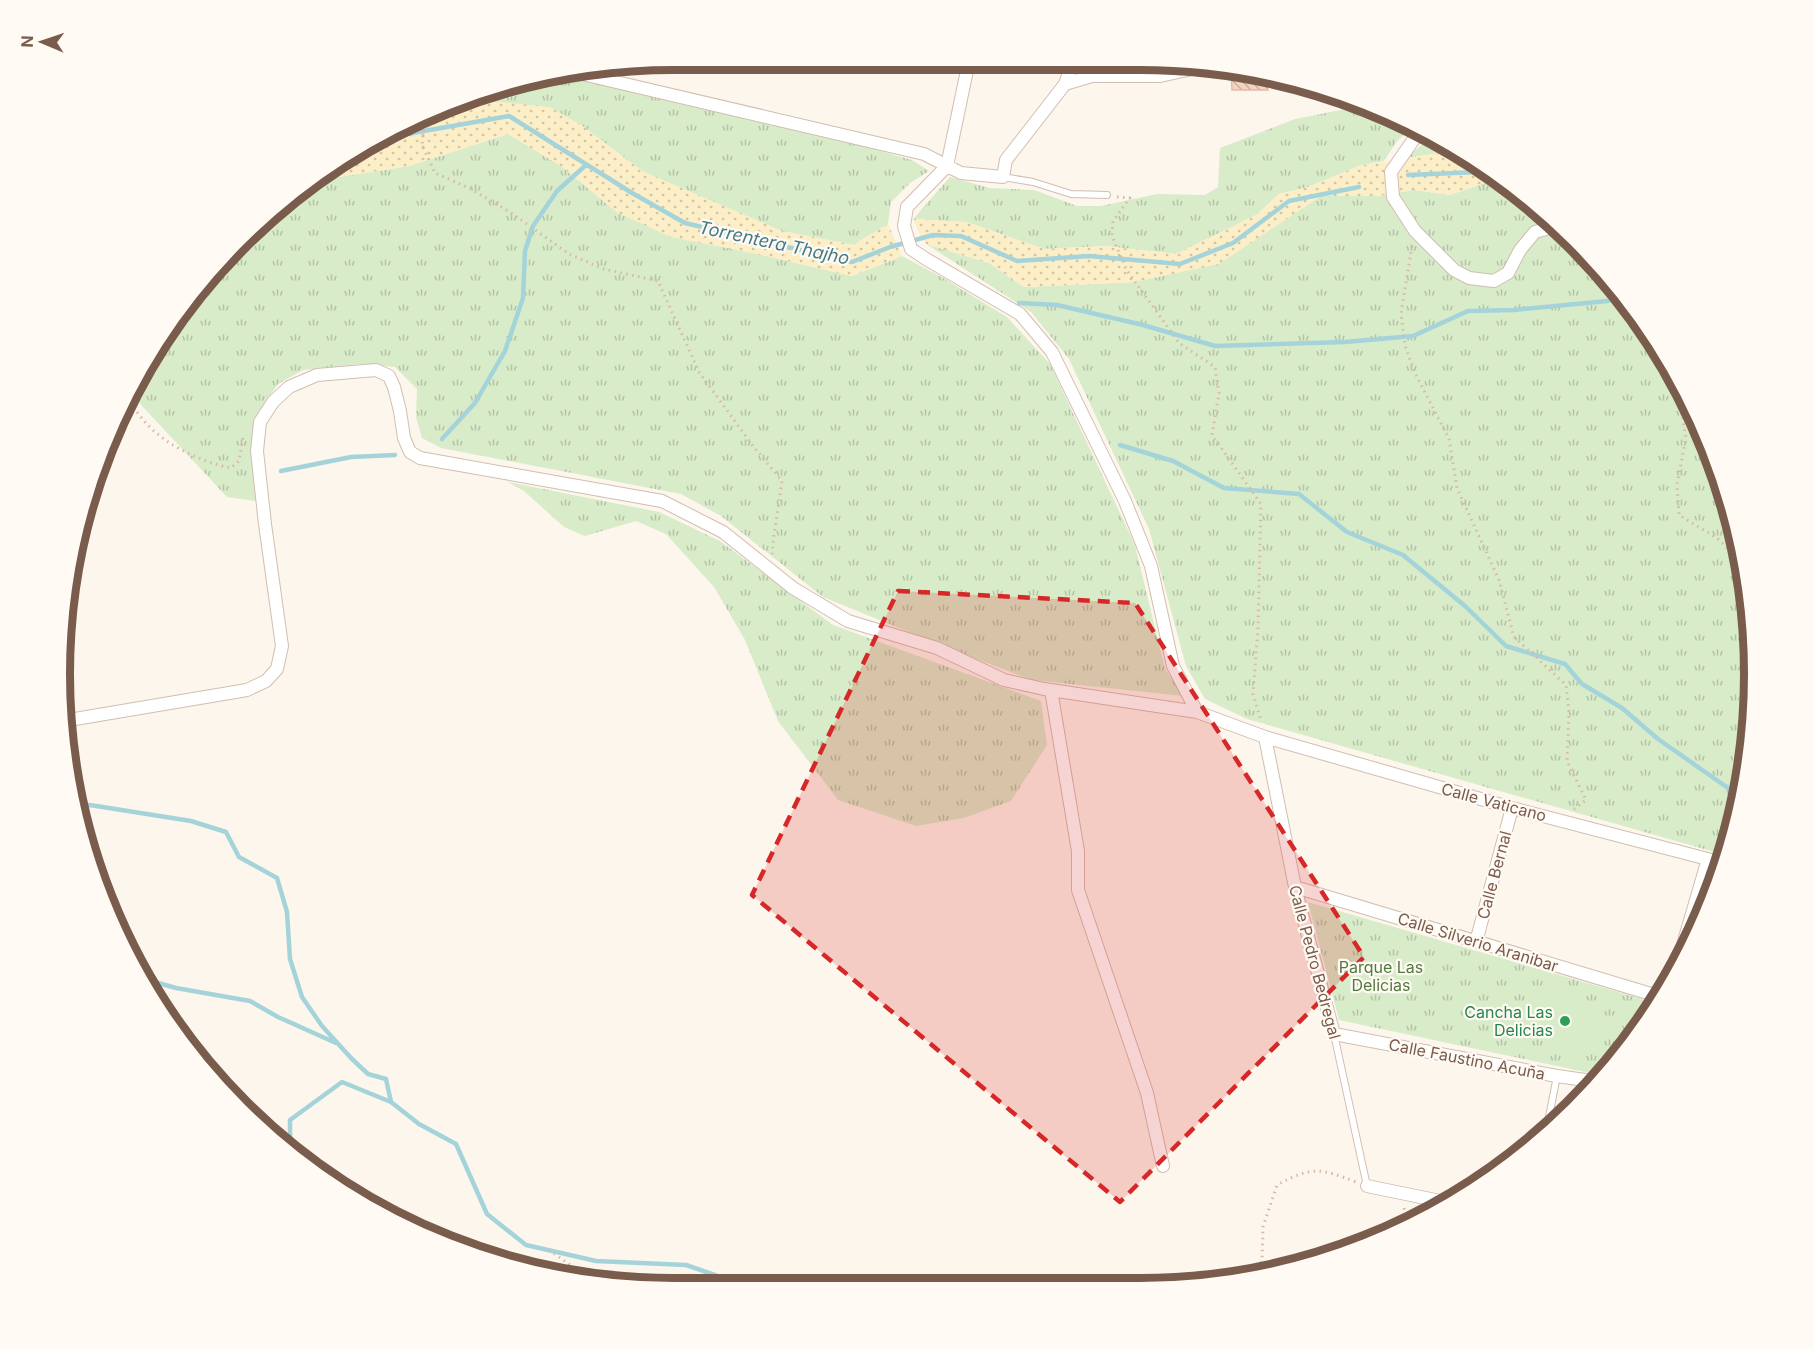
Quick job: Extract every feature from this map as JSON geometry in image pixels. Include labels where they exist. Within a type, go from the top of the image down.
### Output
[{"type":"street","points":[[967,70],[947,166],[907,207],[904,226],[911,249],[1020,314],[1053,352],[1143,544],[1151,566],[1173,666],[1197,712]]},
{"type":"street","points":[[593,76],[924,154],[961,173],[1003,177],[1006,160],[1065,84],[1070,70]]},
{"type":"street","points":[[1065,84],[1092,76],[1160,76],[1178,72]]},
{"type":"street","points":[[1416,138],[1391,172],[1393,197],[1415,231],[1454,270],[1469,278],[1494,280],[1508,273],[1520,250],[1535,232],[1547,229]]},
{"type":"street","name":"Calle Vaticano","points":[[73,719],[247,690],[266,681],[277,669],[282,646],[257,451],[260,422],[273,402],[288,387],[317,375],[376,370],[389,376],[400,411],[404,438],[410,452],[420,458],[662,501],[723,532],[793,588],[848,621],[937,648],[1004,680],[1051,690],[1197,712],[1265,737],[1512,808],[1714,860]]},
{"type":"street","points":[[1051,690],[1078,851],[1078,890],[1147,1093],[1163,1166]]},
{"type":"street","name":"Calle Pedro Bedregal","points":[[1265,737],[1295,888],[1334,1034]]},
{"type":"street","name":"Calle Bernal","points":[[1476,942],[1512,808]]},
{"type":"street","points":[[1688,927],[1708,859]]},
{"type":"street","name":"Calle Silverio Aranibar","points":[[1295,888],[1652,994]]},
{"type":"street","name":"Calle Faustino Acuña","points":[[1334,1034],[1587,1080]]},
{"type":"street","points":[[1366,1186],[1437,1200]]},
{"type":"lane","points":[[1003,177],[1034,182],[1071,194],[1107,195]]},
{"type":"lane","name":"Calle Pedro Bedregal","points":[[1334,1034],[1366,1186]]},
{"type":"lane","points":[[1549,1119],[1557,1076]]},
{"type":"path","points":[[424,125],[422,146],[435,173],[469,188],[500,206],[569,254],[604,268],[658,281],[699,372],[753,446],[782,481],[771,571]]},
{"type":"path","points":[[1107,195],[1130,198],[1113,220],[1112,236],[1126,269],[1179,343],[1215,367],[1219,393],[1212,435],[1261,504],[1258,629],[1253,694],[1265,737]]},
{"type":"path","points":[[1415,231],[1401,313],[1405,346],[1415,373],[1449,439],[1457,488],[1499,580],[1514,638],[1566,685],[1569,713],[1567,761],[1586,800],[1560,820]]},
{"type":"path","points":[[133,407],[164,440],[219,465],[231,468],[239,461],[245,431]]},
{"type":"path","points":[[1681,407],[1686,438],[1677,484],[1679,515],[1717,538],[1731,552]]},
{"type":"path","points":[[1259,1266],[1262,1261],[1263,1227],[1277,1185],[1295,1175],[1317,1170],[1366,1186]]},
{"type":"path","points":[[549,1250],[577,1270]]},
{"type":"highlighted area","points":[[898,591],[1135,603],[1364,957],[1120,1202],[752,895]]},
{"type":"green space","points":[[576,79],[844,141],[912,160],[929,171],[910,183],[891,202],[888,224],[853,245],[782,231],[718,205],[642,171],[581,125],[484,102],[518,91]]},
{"type":"green space","points":[[1346,109],[1371,116],[1406,133],[1397,141],[1384,161],[1359,166],[1308,187],[1279,194],[1256,215],[1176,254],[1105,246],[1044,249],[967,222],[913,219],[950,177],[990,188],[1034,190],[1077,206],[1101,206],[1157,194],[1205,195],[1218,187],[1220,148],[1295,119]]},
{"type":"green space","points":[[508,134],[561,166],[618,213],[766,256],[852,276],[902,256],[1007,317],[1050,364],[1135,545],[1165,669],[1183,696],[1032,680],[823,597],[721,516],[681,494],[441,448],[422,438],[416,417],[417,389],[395,367],[359,364],[303,370],[278,384],[256,415],[254,445],[263,502],[227,497],[137,400],[151,372],[195,307],[220,276],[276,220],[307,195],[331,178],[409,166]]},
{"type":"green space","points":[[1425,142],[1451,157],[1439,153],[1406,158]]},
{"type":"green space","points":[[1488,181],[1538,220],[1567,247],[1594,276],[1642,339],[1663,373],[1698,443],[1723,518],[1732,557],[1742,635],[1744,674],[1742,714],[1732,792],[1716,852],[1247,719],[1205,699],[1186,666],[1149,529],[1069,359],[1031,312],[926,244],[989,263],[1024,287],[1135,282],[1278,224],[1321,196],[1378,196],[1414,190],[1450,195]]},
{"type":"green space","points":[[508,482],[659,512],[720,541],[833,625],[1041,701],[1047,745],[1011,801],[964,818],[916,826],[838,800],[778,721],[745,640],[714,587],[666,534],[636,521],[585,536],[564,527],[524,491]]},
{"type":"green space","name":"Parque Las Delicias","points":[[1308,902],[1642,999],[1647,1003],[1593,1074],[1339,1020]]},
{"type":"green space","name":"Cancha Las Delicias","points":[[1536,989],[1606,1005],[1595,1052],[1525,1036]]},
{"type":"sand","name":"Torrentera Thajho","points":[[488,101],[550,107],[581,125],[642,171],[782,231],[853,245],[888,224],[902,256],[852,276],[671,237],[618,213],[561,166],[508,134],[409,166],[332,178],[372,151],[407,133],[443,116],[480,103]]},
{"type":"sand","points":[[1439,153],[1451,157],[1488,181],[1450,195],[1414,190],[1378,196],[1321,196],[1219,264],[1135,282],[1024,287],[989,263],[926,244],[913,219],[967,222],[1044,249],[1105,246],[1176,254],[1256,215],[1279,194],[1308,187],[1359,166]]},
{"type":"building","points":[[1231,78],[1267,84],[1268,90],[1232,90]]},
{"type":"waterway","name":"Torrentera Thajho","points":[[404,135],[509,116],[632,193],[685,223],[852,262],[890,247],[933,235],[961,236],[1017,261],[1089,256],[1180,264],[1233,243],[1289,201],[1359,187]]},
{"type":"waterway","points":[[442,439],[475,403],[505,351],[523,298],[525,251],[533,226],[557,191],[586,165]]},
{"type":"waterway","name":"Torrentera Thajho","points":[[1408,175],[1475,172]]},
{"type":"waterway","points":[[1019,303],[1057,305],[1143,325],[1215,346],[1345,342],[1413,336],[1468,311],[1514,310],[1613,299]]},
{"type":"waterway","points":[[1120,445],[1173,461],[1224,488],[1299,494],[1347,532],[1403,555],[1465,606],[1506,646],[1565,664],[1582,684],[1622,708],[1658,739],[1728,788],[1731,798]]},
{"type":"waterway","points":[[281,471],[351,457],[395,455]]},
{"type":"waterway","points":[[85,805],[191,821],[226,832],[239,857],[277,878],[287,912],[290,959],[302,997],[322,1026],[351,1058],[368,1074],[386,1079],[391,1102]]},
{"type":"waterway","points":[[155,982],[250,1001],[278,1017],[336,1043]]},
{"type":"waterway","points":[[290,1140],[290,1120],[342,1082],[391,1102],[419,1124],[456,1144],[487,1214],[526,1245],[596,1261],[686,1265],[720,1278]]},
{"type":"place","name":"Cancha Las Delicias","points":[[1565,1021]]}]
